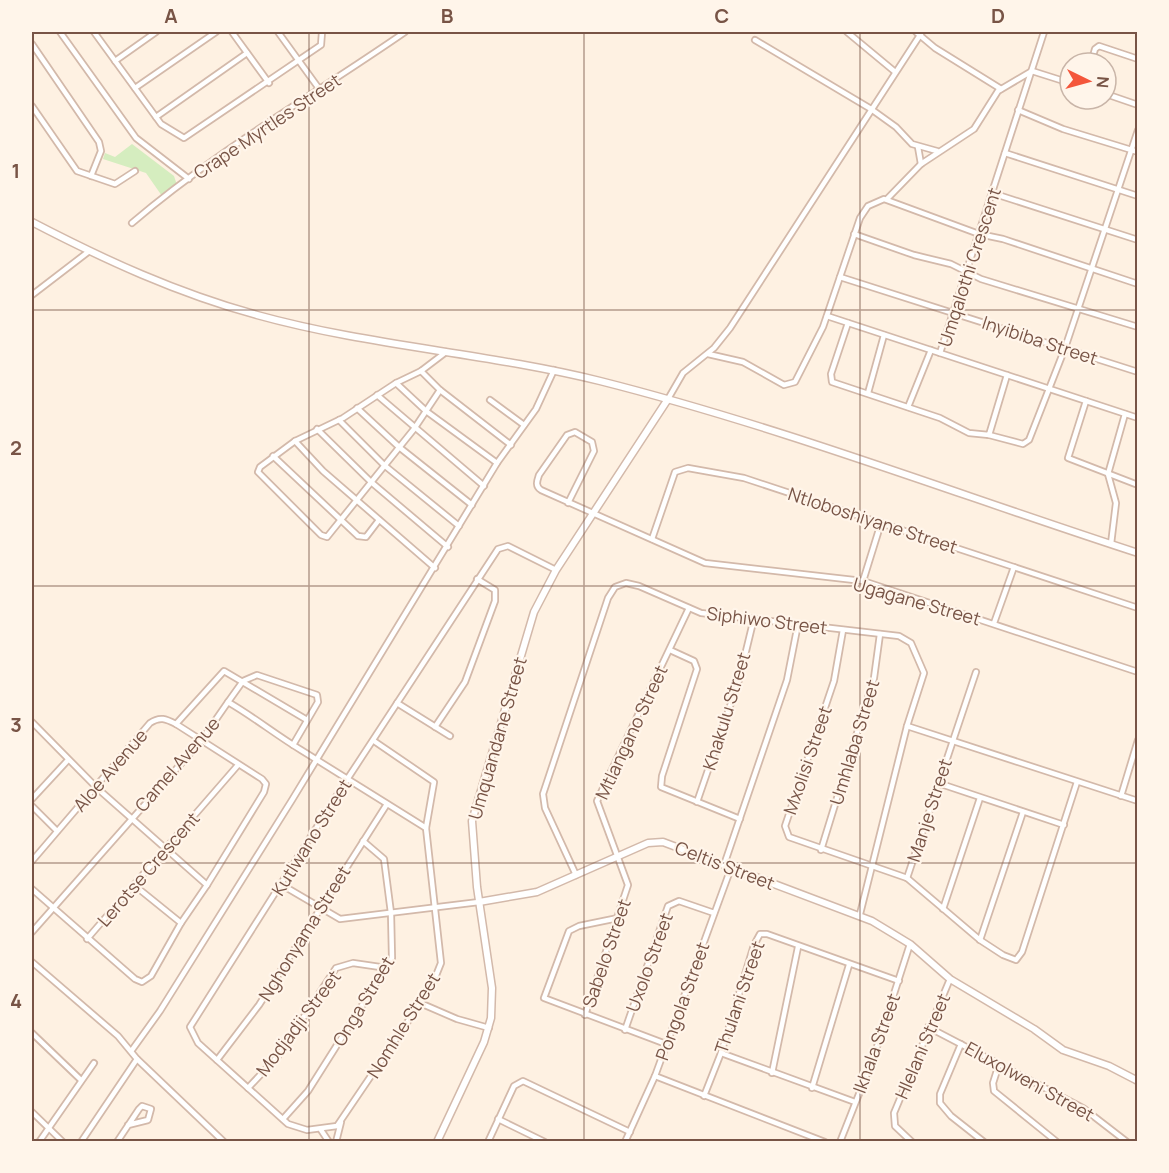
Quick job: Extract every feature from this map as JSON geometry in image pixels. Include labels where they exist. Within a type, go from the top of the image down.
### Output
[{"type":"street","points":[[60,32],[136,138],[189,179]]},
{"type":"street","points":[[94,32],[161,124],[184,138],[269,83],[321,45],[322,32]]},
{"type":"street","points":[[115,61],[156,32]]},
{"type":"street","points":[[135,88],[216,32]]},
{"type":"street","points":[[231,32],[269,83]]},
{"type":"street","points":[[278,32],[320,90]]},
{"type":"street","name":"Crape Myrtles Street","points":[[132,223],[189,179],[405,32]]},
{"type":"street","points":[[847,32],[894,71]]},
{"type":"street","points":[[668,399],[683,373],[720,343],[919,33],[1001,89]]},
{"type":"street","name":"Umqalothi Crescent","points":[[1043,33],[940,353],[1137,418]]},
{"type":"street","points":[[755,40],[871,109],[918,147],[937,151]]},
{"type":"street","points":[[32,44],[99,142],[101,151],[91,176]]},
{"type":"street","points":[[1095,51],[1096,48],[1104,48],[1113,51]]},
{"type":"street","points":[[156,117],[247,53]]},
{"type":"street","points":[[1118,53],[1137,59]]},
{"type":"street","points":[[887,199],[937,151],[974,129],[1001,89],[1032,71],[1058,79]]},
{"type":"street","points":[[1118,98],[1137,105]]},
{"type":"street","points":[[32,106],[74,166],[91,176],[115,184],[135,171]]},
{"type":"street","points":[[1018,111],[1062,129],[1137,152]]},
{"type":"street","points":[[848,323],[831,379],[835,383],[940,418],[969,433],[1027,443],[1065,348],[1137,129]]},
{"type":"street","points":[[918,147],[921,164]]},
{"type":"street","points":[[1005,153],[1137,196]]},
{"type":"street","points":[[992,193],[1137,240]]},
{"type":"street","points":[[708,354],[733,358],[777,382],[791,385],[803,371],[827,316],[854,234],[868,206],[877,200],[887,199],[979,234],[1003,239],[1137,284]]},
{"type":"street","points":[[32,222],[88,252],[162,285],[258,315],[446,352],[554,370],[668,399],[1137,553]]},
{"type":"street","points":[[854,234],[1076,310],[1137,327]]},
{"type":"street","points":[[32,295],[88,252]]},
{"type":"street","name":"Inyibiba Street","points":[[840,277],[1137,372]]},
{"type":"street","points":[[827,316],[940,353]]},
{"type":"street","points":[[868,393],[884,335]]},
{"type":"street","points":[[908,407],[931,350]]},
{"type":"street","points":[[440,390],[414,429],[328,536],[321,535],[258,472],[259,468],[273,456],[295,441],[339,420],[396,383],[421,371],[446,352]]},
{"type":"street","points":[[132,1050],[160,1011],[317,759],[497,464],[541,400],[554,370]]},
{"type":"street","points":[[421,371],[440,390],[511,445]]},
{"type":"street","points":[[989,435],[1007,375]]},
{"type":"street","points":[[396,383],[426,411],[497,464]]},
{"type":"street","points":[[377,395],[414,429],[484,486]]},
{"type":"street","name":"Umquandane Street","points":[[437,1142],[489,1028],[492,988],[472,836],[474,807],[534,612],[556,570],[668,399]]},
{"type":"street","points":[[490,400],[524,425]]},
{"type":"street","points":[[1086,401],[1068,458],[1137,484]]},
{"type":"street","points":[[357,408],[399,447],[472,505]]},
{"type":"street","points":[[1111,544],[1116,503],[1108,474],[1125,414]]},
{"type":"street","points":[[339,420],[384,465],[459,526]]},
{"type":"street","points":[[316,429],[371,482],[447,547]]},
{"type":"street","name":"Ugagane Street","points":[[568,503],[594,451],[592,442],[575,432],[567,435],[537,481],[541,490],[568,503],[592,514],[709,564],[863,581],[1137,672]]},
{"type":"street","points":[[295,441],[315,464],[435,568]]},
{"type":"street","points":[[273,456],[340,520],[362,537],[368,535],[379,520]]},
{"type":"street","name":"Ntloboshiyane Street","points":[[652,539],[673,475],[683,468],[718,471],[1137,608]]},
{"type":"street","points":[[863,581],[881,523]]},
{"type":"street","name":"Kutlwano Street","points":[[330,1129],[294,1127],[282,1119],[194,1038],[190,1028],[348,778],[477,579],[502,545],[556,570]]},
{"type":"street","points":[[994,623],[1014,567]]},
{"type":"street","points":[[435,727],[465,682],[495,601],[495,590],[477,579]]},
{"type":"street","name":"Siphiwo Street","points":[[576,875],[545,808],[543,794],[609,598],[615,587],[631,584],[689,608],[711,614],[880,633],[908,640],[924,669],[860,915]]},
{"type":"street","name":"Mtlangano Street","points":[[618,856],[597,808],[597,801],[689,608]]},
{"type":"street","name":"Khakulu Street","points":[[697,802],[736,688],[754,618]]},
{"type":"street","name":"Pongola Street","points":[[625,1142],[655,1076],[714,913],[740,819],[787,680],[798,624]]},
{"type":"street","name":"Mxolisi Street","points":[[843,630],[830,693],[784,826],[789,837],[907,878]]},
{"type":"street","name":"Umhlaba Street","points":[[821,850],[874,678],[880,633]]},
{"type":"street","points":[[670,650],[694,661],[697,669],[661,785],[665,791],[740,819]]},
{"type":"street","points":[[238,765],[176,724],[222,672],[229,672],[308,720]]},
{"type":"street","name":"Manje Street","points":[[976,672],[951,740],[907,878],[980,940],[1011,959],[1020,957],[1077,782]]},
{"type":"street","points":[[228,702],[243,681],[253,676],[262,676],[314,693],[318,696],[318,702],[293,745]]},
{"type":"street","name":"Camel Avenue","points":[[32,932],[130,818],[201,741],[228,702],[426,828]]},
{"type":"street","points":[[397,703],[450,736]]},
{"type":"street","name":"Aloe Avenue","points":[[32,861],[97,788],[150,723],[156,719],[165,719],[176,724]]},
{"type":"street","points":[[32,722],[97,788],[165,851],[207,885]]},
{"type":"street","points":[[908,726],[1137,801]]},
{"type":"street","points":[[1121,796],[1137,740]]},
{"type":"street","name":"Nomhle Street","points":[[330,1129],[341,1122],[433,983],[441,963],[426,828],[434,782],[374,741]]},
{"type":"street","points":[[32,799],[68,760]]},
{"type":"street","name":"Lerotse Crescent","points":[[238,765],[262,779],[266,788],[181,923],[151,976],[142,982],[135,979],[87,939],[238,765]]},
{"type":"street","points":[[938,783],[1064,825]]},
{"type":"street","points":[[943,909],[980,798]]},
{"type":"street","name":"Nghonyama Street","points":[[217,1060],[259,1005],[387,804]]},
{"type":"street","points":[[32,806],[57,831]]},
{"type":"street","points":[[980,940],[1023,812]]},
{"type":"street","name":"Onga Street","points":[[282,1119],[308,1091],[387,968],[393,950],[384,859],[363,841]]},
{"type":"street","name":"Celtis Street","points":[[282,885],[340,919],[436,908],[529,895],[658,841],[860,915],[910,944],[950,979],[1034,1029],[1070,1054],[1109,1066],[1137,1081]]},
{"type":"street","name":"Sabelo Street","points":[[585,1015],[628,885],[618,856]]},
{"type":"street","points":[[134,885],[181,923]]},
{"type":"street","points":[[32,889],[51,909],[87,939]]},
{"type":"street","name":"Uxolo Street","points":[[625,1030],[669,906],[679,901],[714,913]]},
{"type":"street","points":[[618,918],[579,926],[569,931],[544,994],[546,1000],[666,1044]]},
{"type":"street","name":"Thulani Street","points":[[704,1096],[721,1053],[758,936],[767,934],[898,981]]},
{"type":"street","name":"Ikhala Street","points":[[840,1142],[910,944]]},
{"type":"street","points":[[772,1073],[798,947]]},
{"type":"street","points":[[32,962],[132,1050],[137,1059],[224,1142]]},
{"type":"street","name":"Modjadji Street","points":[[248,1088],[278,1056],[336,968],[353,963],[387,968]]},
{"type":"street","points":[[812,1088],[849,965]]},
{"type":"street","name":"Hlelani Street","points":[[912,1142],[895,1126],[894,1113],[950,979]]},
{"type":"street","points":[[420,1003],[457,1019],[489,1028]]},
{"type":"street","name":"Eluxolweni Street","points":[[928,1027],[1083,1108],[1127,1142]]},
{"type":"street","points":[[32,1033],[81,1080]]},
{"type":"street","points":[[961,1044],[940,1094],[940,1103],[951,1116],[984,1142]]},
{"type":"street","points":[[721,1053],[855,1102]]},
{"type":"street","points":[[81,1142],[137,1059]]},
{"type":"street","points":[[39,1142],[94,1063]]},
{"type":"street","points":[[999,1064],[993,1083],[994,1091],[1058,1142]]},
{"type":"street","points":[[655,1076],[825,1142]]},
{"type":"street","points":[[488,1142],[514,1086],[523,1081],[630,1132]]},
{"type":"street","points":[[117,1142],[128,1125],[142,1106],[151,1109],[148,1120],[128,1125]]},
{"type":"street","points":[[32,1112],[63,1142]]},
{"type":"street","points":[[498,1119],[544,1142]]},
{"type":"street","points":[[336,1142],[341,1122]]},
{"type":"street","points":[[321,1130],[329,1142]]},
{"type":"street","points":[[530,1142],[533,1136]]},
{"type":"green space","points":[[132,144],[174,176],[177,185],[162,196],[146,173],[103,159],[105,153],[115,157]]}]
